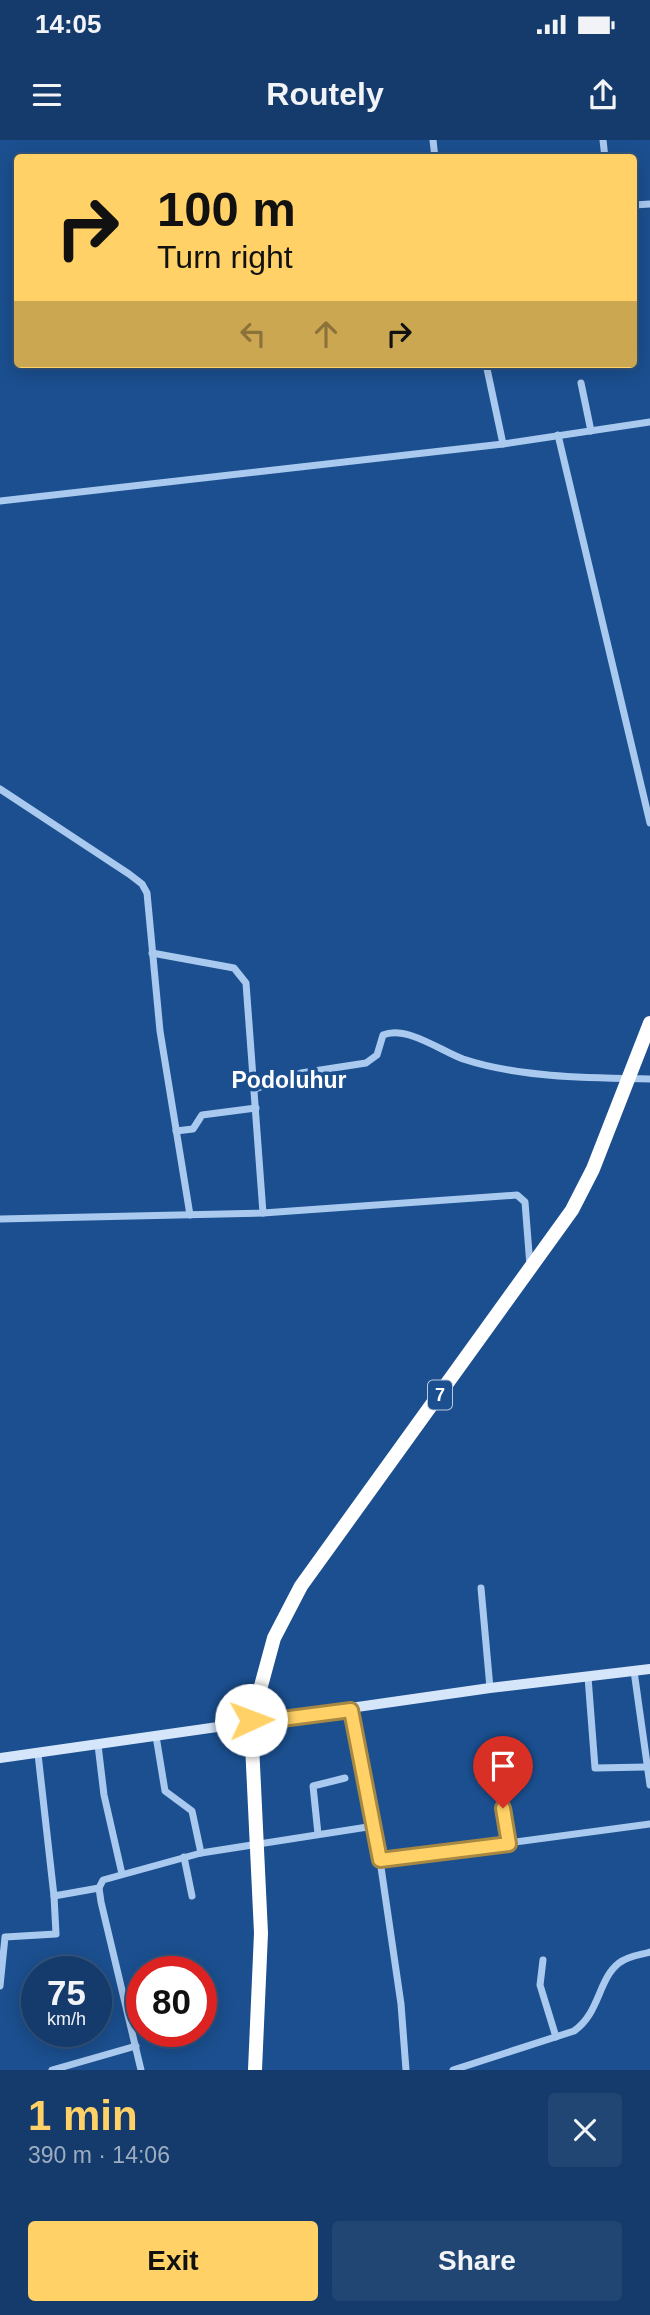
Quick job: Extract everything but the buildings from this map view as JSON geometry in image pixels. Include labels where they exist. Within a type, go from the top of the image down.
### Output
[{"type":"highway","name":"7","points":[[255,2070],[261,1933],[258,1846],[251,1783],[251,1719],[274,1637],[301,1586],[572,1210],[593,1169],[650,1023]]},
{"type":"street","points":[[487,368],[503,444]]},
{"type":"street","points":[[581,383],[591,431]]},
{"type":"street","points":[[0,501],[503,444],[650,422]]},
{"type":"street","points":[[558,435],[650,823]]},
{"type":"street","points":[[0,789],[142,884],[147,893],[162,1042],[190,1215]]},
{"type":"street","points":[[152,953],[234,968],[244,977],[263,1213]]},
{"type":"street","points":[[255,1089],[301,1073],[366,1063],[377,1055],[383,1035],[398,1032],[463,1059],[487,1065],[543,1073],[650,1079]]},
{"type":"street","points":[[176,1131],[194,1129],[202,1115],[256,1108]]},
{"type":"street","points":[[0,1219],[263,1213],[517,1195],[525,1202],[530,1271]]},
{"type":"street","points":[[481,1588],[489,1688]]},
{"type":"street","points":[[0,1758],[156,1736],[251,1719],[351,1710],[489,1688],[650,1669]]},
{"type":"street","points":[[634,1671],[650,1785]]},
{"type":"street","points":[[588,1676],[595,1768],[646,1767]]},
{"type":"street","points":[[351,1710],[380,1860],[401,2004],[405,2070]]},
{"type":"street","points":[[156,1736],[165,1791],[192,1811],[201,1853]]},
{"type":"street","points":[[508,1744],[511,1773],[505,1787],[503,1808],[509,1844]]},
{"type":"street","points":[[98,1745],[104,1795],[122,1874]]},
{"type":"street","points":[[0,1986],[4,1938],[57,1933],[38,1754]]},
{"type":"street","points":[[318,1834],[313,1786],[345,1778]]},
{"type":"street","points":[[380,1860],[650,1824]]},
{"type":"street","points":[[126,2003],[99,1888],[103,1880],[201,1853],[374,1826]]},
{"type":"street","points":[[184,1857],[192,1896]]},
{"type":"street","points":[[54,1896],[99,1888]]},
{"type":"street","points":[[453,2070],[556,2037],[585,2024],[612,1969],[621,1961],[650,1952]]},
{"type":"street","points":[[543,1960],[540,1985],[556,2037]]},
{"type":"street","points":[[52,2070],[132,2047]]},
{"type":"street","points":[[136,2047],[141,2070]]},
{"type":"district","name":"Podoluhur","points":[[289,1080]]},
{"type":"route","points":[[251,1720],[251,1723],[351,1710],[380,1860],[509,1844],[503,1808]]}]
